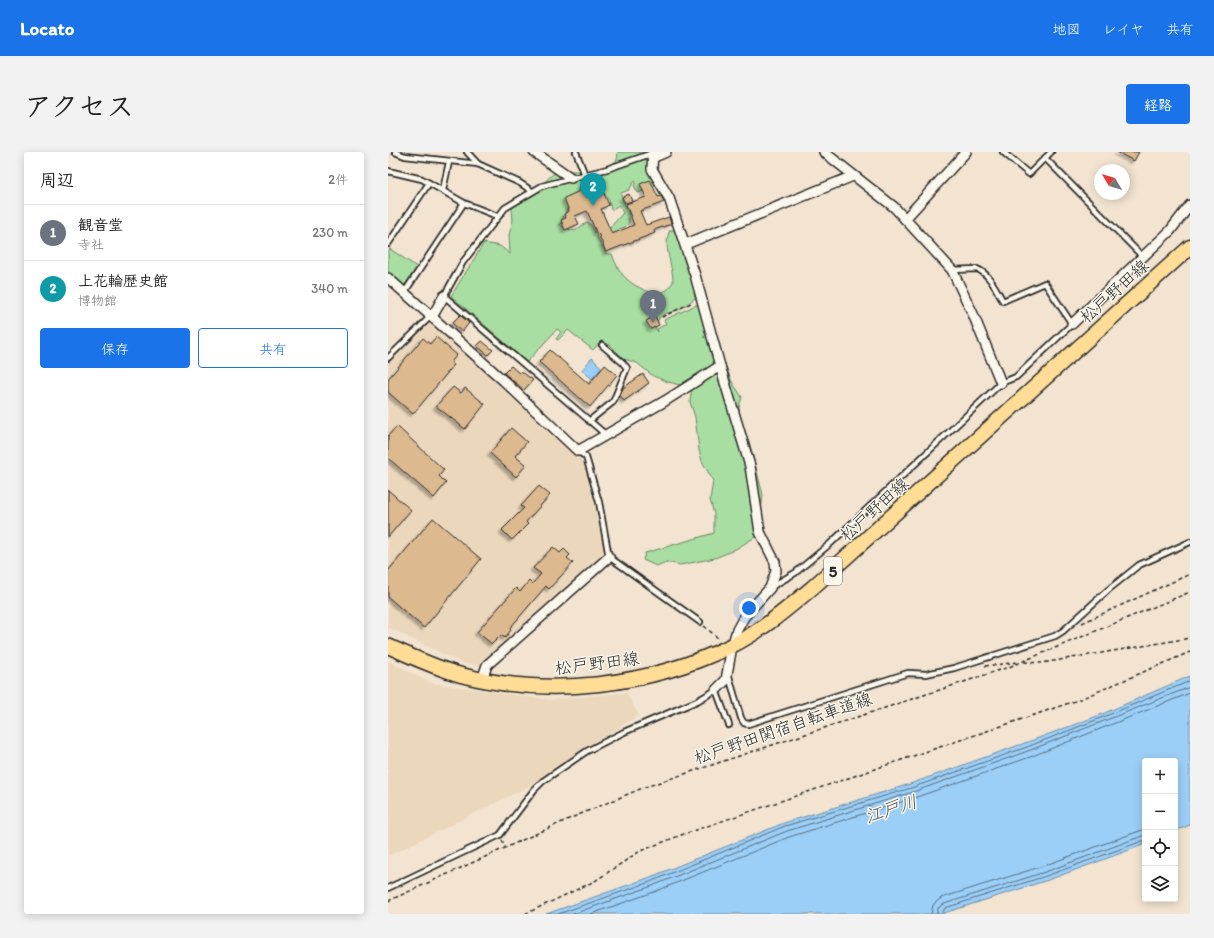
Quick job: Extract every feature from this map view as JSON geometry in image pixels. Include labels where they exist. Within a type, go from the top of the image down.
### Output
[{"type":"main road","name":"松戸野田線","points":[[388,646],[417,659],[453,672],[482,680],[554,686],[611,683],[640,678],[678,667],[732,646],[783,612],[812,588],[1190,247]]},
{"type":"street","points":[[534,152],[571,178]]},
{"type":"street","points":[[666,152],[653,154],[652,169],[669,198],[686,244],[750,466],[760,532],[775,562],[776,571],[770,588],[744,617],[737,630],[732,646],[726,680],[716,690]]},
{"type":"street","points":[[824,152],[852,176],[894,207],[952,270],[973,314],[1001,384]]},
{"type":"street","points":[[905,219],[966,152]]},
{"type":"street","points":[[686,244],[852,176]]},
{"type":"street","points":[[1072,324],[1170,231],[1190,205]]},
{"type":"street","points":[[388,278],[504,381],[578,452],[605,434],[665,401],[720,366]]},
{"type":"street","points":[[431,317],[444,296]]},
{"type":"street","points":[[482,680],[487,665],[609,556]]},
{"type":"lane","points":[[395,152],[405,156],[478,164],[520,183],[532,191]]},
{"type":"lane","points":[[467,152],[478,164]]},
{"type":"lane","points":[[576,152],[585,175]]},
{"type":"lane","points":[[1003,152],[1029,174],[1051,152]]},
{"type":"lane","points":[[605,434],[444,296],[463,262],[497,216],[505,208],[532,191],[553,182],[585,175],[653,154]]},
{"type":"lane","points":[[1045,158],[1143,258]]},
{"type":"lane","points":[[443,190],[449,162]]},
{"type":"lane","points":[[388,171],[422,179],[464,203],[497,216]]},
{"type":"lane","points":[[388,244],[429,183]]},
{"type":"lane","points":[[404,293],[464,203]]},
{"type":"lane","points":[[770,588],[795,573],[831,543],[1001,384],[1016,377],[1072,324],[1045,283],[1003,301],[988,278],[980,270],[952,270]]},
{"type":"lane","points":[[388,358],[431,317]]},
{"type":"lane","points":[[589,421],[613,402],[627,368],[602,345]]},
{"type":"lane","points":[[578,452],[586,457],[599,502],[609,556],[700,622]]},
{"type":"lane","points":[[728,673],[741,718],[744,724],[748,724],[908,673],[926,674],[983,660],[1041,641],[1063,631],[1108,590],[1139,565],[1190,542]]},
{"type":"lane","points":[[389,885],[500,835],[534,790],[543,781],[587,751],[624,732],[697,701],[716,690],[728,724]]},
{"type":"path","points":[[662,317],[702,298]]},
{"type":"path","points":[[1063,631],[1190,574]]},
{"type":"path","name":"松戸野田関宿自転車道線","points":[[388,901],[570,818],[646,787],[1022,662],[1190,592]]},
{"type":"path","points":[[700,622],[719,640]]},
{"type":"path","points":[[985,666],[1022,662],[1042,663],[1190,638]]},
{"type":"path","points":[[524,914],[595,881],[640,851],[684,834],[1078,700],[1190,652]]},
{"type":"shaded area","points":[[429,322],[585,463],[606,551],[481,666],[461,663],[388,627],[388,362]]},
{"type":"shaded area","points":[[388,661],[431,683],[549,700],[626,693],[639,715],[529,786],[388,856]]},
{"type":"green space","points":[[618,152],[645,152],[649,162],[659,169],[661,181],[654,186],[644,182],[643,191],[638,193],[634,186],[636,182],[635,180],[629,190],[621,193],[627,209],[629,223],[625,227],[610,233],[608,230],[623,213],[619,205],[611,210],[609,200],[599,187],[604,184],[602,174],[617,160]]},
{"type":"green space","points":[[583,171],[590,177],[589,182],[570,203],[560,224],[564,228],[575,231],[587,222],[591,225],[606,254],[612,254],[623,275],[640,288],[655,294],[667,290],[673,282],[667,242],[670,230],[678,230],[698,296],[679,310],[664,314],[659,318],[655,328],[658,332],[657,329],[666,324],[664,320],[698,304],[707,335],[703,337],[716,341],[732,382],[742,397],[739,407],[740,419],[749,441],[763,495],[761,511],[764,528],[762,533],[734,550],[715,558],[680,565],[667,562],[656,566],[643,560],[645,553],[714,533],[714,514],[710,500],[713,481],[702,461],[699,450],[695,417],[690,402],[692,388],[668,382],[653,376],[637,363],[624,359],[610,345],[601,341],[593,350],[568,330],[558,340],[556,339],[561,332],[557,329],[527,362],[451,296],[484,243],[500,246],[510,254],[509,235],[513,220],[512,210],[514,201],[536,190],[554,173]]},
{"type":"green space","points":[[390,249],[417,267],[404,286],[388,272],[388,252]]},
{"type":"water","points":[[592,358],[602,368],[592,379],[582,370]]},
{"type":"water","name":"江戸川","points":[[1190,676],[1190,825],[1178,830],[1178,758],[1142,758],[1142,845],[1048,880],[941,914],[546,914],[648,878],[784,823],[910,784],[1100,715]]},
{"type":"building","points":[[1117,152],[1139,152],[1134,161]]},
{"type":"building","points":[[600,175],[605,185],[601,187],[609,205],[601,209],[612,234],[634,225],[626,204],[646,197],[640,184],[650,180],[658,197],[661,196],[664,202],[640,211],[646,225],[669,217],[671,224],[654,230],[655,233],[606,252],[587,211],[575,216],[579,224],[565,230],[561,220],[566,218],[564,214],[569,211],[564,198],[580,191],[579,188],[587,184],[584,179]]},
{"type":"building","points":[[629,194],[632,201],[625,203],[622,197]]},
{"type":"building","points":[[460,315],[469,323],[462,332],[452,323]]},
{"type":"building","points":[[655,316],[659,325],[651,329],[646,321]]},
{"type":"building","points":[[436,337],[457,355],[451,362],[454,365],[413,414],[388,392],[388,379],[423,338],[430,344]]},
{"type":"building","points":[[482,341],[493,350],[488,355],[477,346]]},
{"type":"building","points":[[550,350],[589,384],[605,365],[617,375],[590,407],[539,362]]},
{"type":"building","points":[[511,366],[519,373],[521,371],[533,380],[524,390],[504,373]]},
{"type":"building","points":[[643,374],[649,383],[624,401],[620,395],[623,388]]},
{"type":"building","points":[[453,387],[461,393],[465,388],[485,404],[465,429],[436,406]]},
{"type":"building","points":[[396,427],[399,428],[444,470],[439,476],[446,483],[434,498],[388,458],[388,436]]},
{"type":"building","points":[[511,428],[527,442],[515,456],[526,465],[516,477],[490,453]]},
{"type":"building","points":[[539,486],[550,495],[526,522],[528,524],[512,540],[502,530],[524,508],[521,506]]},
{"type":"building","points":[[388,490],[411,510],[388,537]]},
{"type":"building","points":[[433,518],[481,559],[424,628],[388,597],[388,571]]},
{"type":"building","points":[[553,547],[560,553],[564,549],[570,555],[567,558],[573,563],[549,589],[546,586],[510,628],[511,630],[505,638],[501,635],[492,644],[477,632],[516,588],[520,592],[529,581],[532,584],[541,574],[533,568]]},
{"type":"place","name":"上花輪歴史館","points":[[593,206]]},
{"type":"place","name":"観音堂","points":[[653,323]]}]
